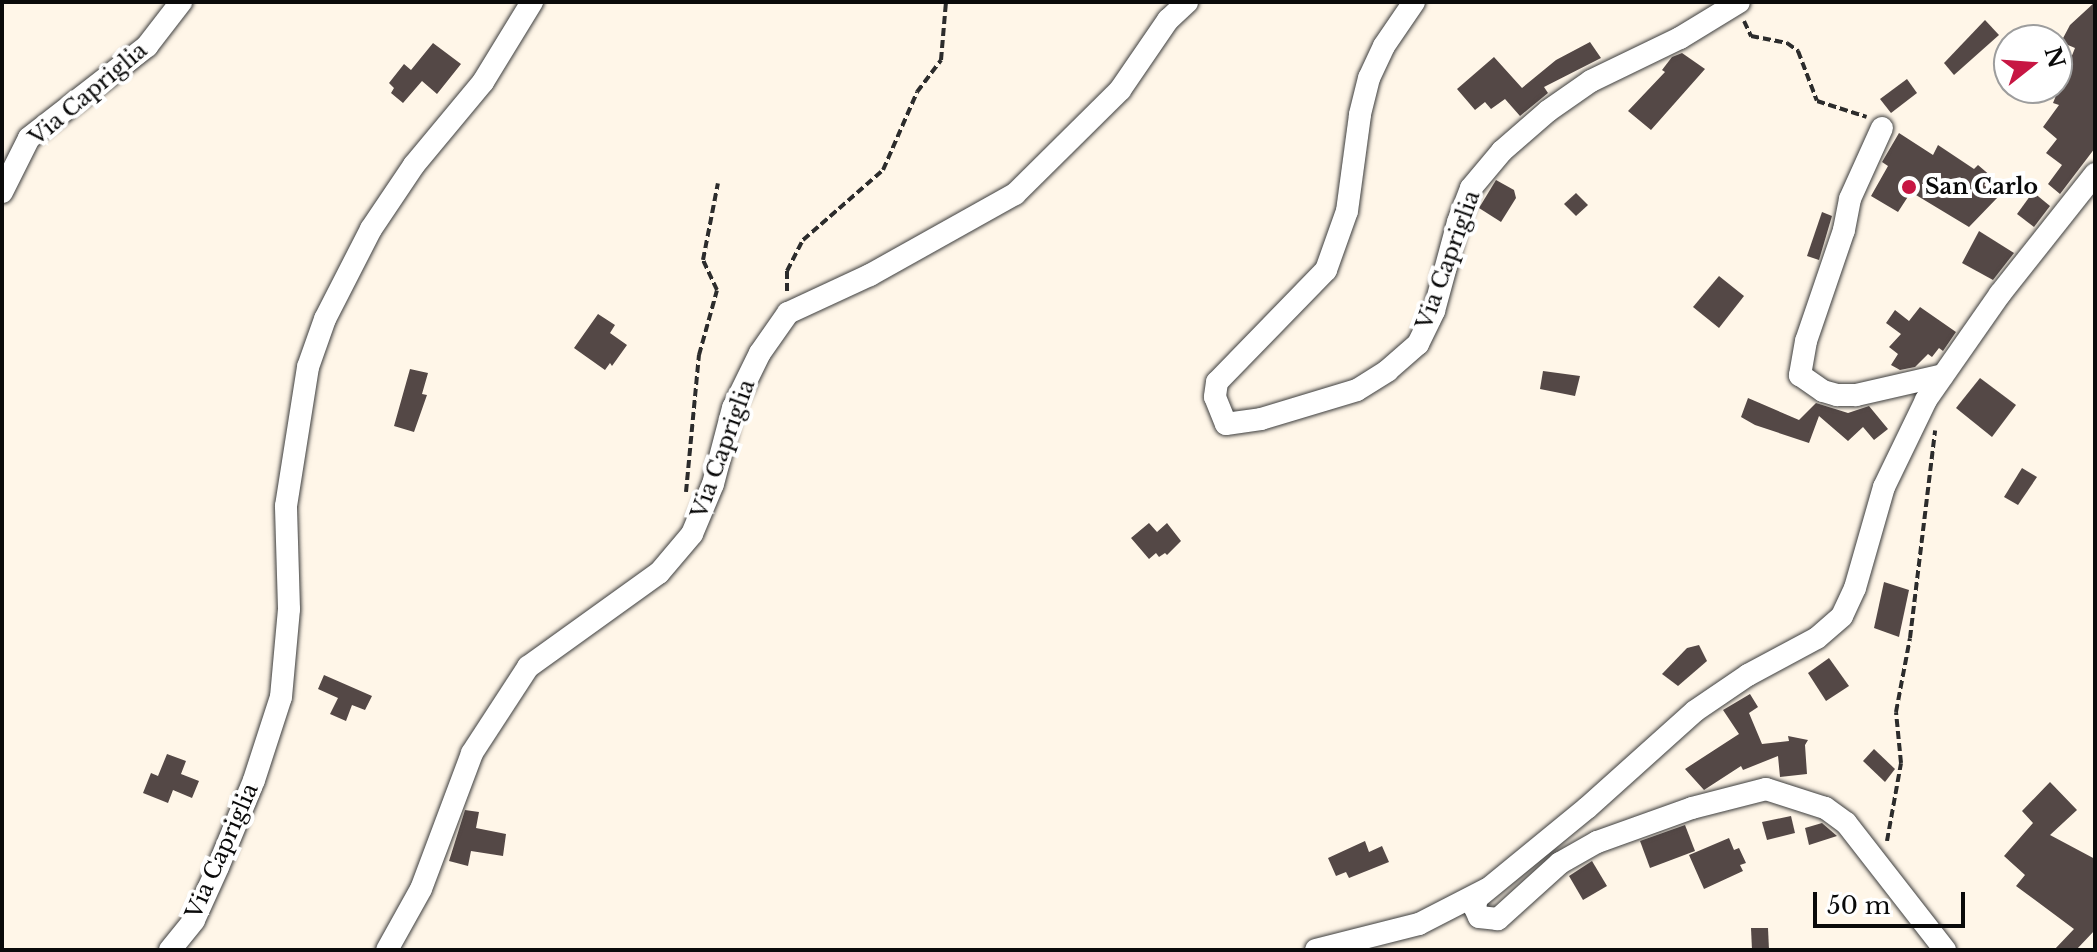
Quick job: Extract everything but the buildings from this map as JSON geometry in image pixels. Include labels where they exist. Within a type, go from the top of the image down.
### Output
[{"type":"street","name":"Via Capriglia","points":[[2,192],[29,138],[147,46],[181,2]]},
{"type":"street","name":"Via Capriglia","points":[[170,950],[194,920],[218,867],[254,780],[281,697],[289,609],[286,506],[308,367],[325,319],[371,229],[414,165],[483,82],[532,2]]},
{"type":"street","points":[[788,313],[870,275],[1015,194],[1120,90],[1168,20],[1187,2]]},
{"type":"street","name":"Via Capriglia","points":[[1414,2],[1384,46],[1369,78],[1360,115],[1347,211],[1326,270],[1217,382],[1215,397],[1226,424],[1261,419],[1357,390],[1387,371],[1418,344],[1434,311],[1458,222],[1471,188],[1502,151],[1548,111],[1591,81],[1742,7]]},
{"type":"street","points":[[1882,128],[1850,199],[1844,230],[1806,341],[1800,375],[1823,391],[1856,395],[1943,375]]},
{"type":"street","points":[[1945,950],[1846,823],[1825,808],[1766,789],[1692,808],[1597,842],[1560,863],[1498,919],[1479,917],[1475,908],[1477,898],[1488,888],[1587,808],[1695,711],[1748,675],[1817,638],[1835,623],[1855,588],[1884,487],[1926,400],[2000,294],[2095,174]]},
{"type":"street","name":"Via Capriglia","points":[[387,950],[421,889],[472,753],[528,667],[659,573],[692,534],[713,484],[733,408],[760,353],[788,313]]},
{"type":"street","points":[[1316,950],[1419,924],[1488,888]]},
{"type":"path","points":[[788,313],[787,271],[803,240],[883,170],[917,92],[941,60],[946,2]]},
{"type":"path","points":[[1742,7],[1744,24],[1751,36],[1787,43],[1798,51],[1817,101],[1857,111],[1882,128]]},
{"type":"path","points":[[686,495],[684,482],[699,355],[717,290],[703,260],[718,183]]},
{"type":"path","points":[[1887,878],[1887,828],[1901,763],[1896,712],[1914,610],[1935,429]]},
{"type":"place","name":"San Carlo","points":[[1909,187]]}]
